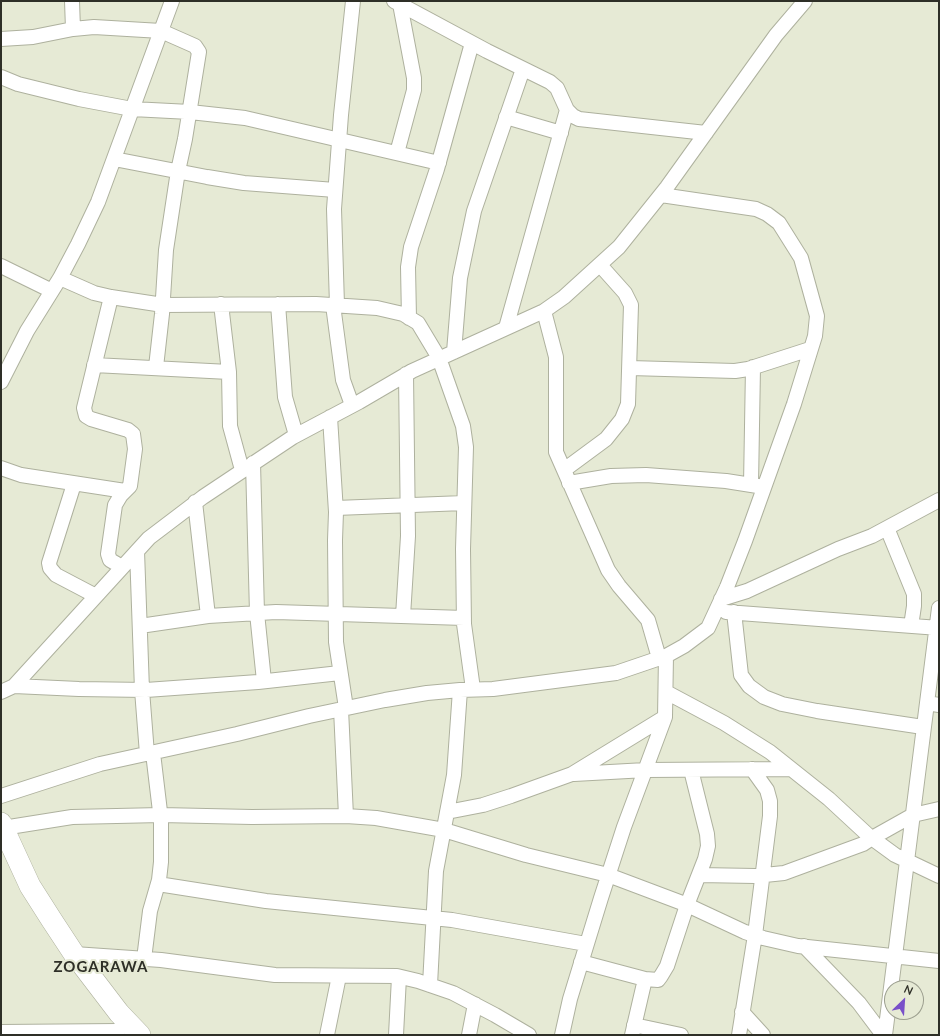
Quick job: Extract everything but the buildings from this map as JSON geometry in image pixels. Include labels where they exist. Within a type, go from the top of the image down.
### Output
[{"type":"highway","points":[[2,826],[30,886],[74,954],[119,1013],[140,1035]]},
{"type":"highway","points":[[1,857],[18,892],[63,962],[120,1033]]},
{"type":"street","points":[[72,1],[73,29]]},
{"type":"street","points":[[2,376],[27,331],[60,278],[98,202],[172,1]]},
{"type":"street","points":[[352,405],[343,380],[335,305],[334,209],[339,140],[353,1]]},
{"type":"street","points":[[1,692],[14,686],[149,538],[195,502],[296,435],[406,374],[544,311],[564,297],[619,247],[661,194],[706,133],[776,34],[805,1]]},
{"type":"street","points":[[397,3],[414,78],[414,90],[397,153]]},
{"type":"street","points":[[397,3],[550,82],[557,88],[567,110],[573,116],[706,133]]},
{"type":"street","points":[[1,39],[33,37],[73,29],[94,27],[161,31],[195,46],[199,52],[166,250],[163,305],[156,367]]},
{"type":"street","points":[[409,318],[408,267],[410,254],[439,163],[472,43]]},
{"type":"street","points":[[454,352],[460,278],[470,225],[523,68]]},
{"type":"street","points":[[1,77],[31,88],[132,109],[190,112],[245,118],[439,163]]},
{"type":"street","points":[[506,328],[567,110]]},
{"type":"street","points":[[506,117],[561,133]]},
{"type":"street","points":[[114,159],[244,183],[335,190]]},
{"type":"street","points":[[1,796],[100,764],[344,709],[427,692],[493,689],[616,673],[663,657],[684,646],[708,628],[745,541],[757,486],[794,404],[815,336],[817,316],[801,258],[779,223],[767,214],[756,209],[661,194]]},
{"type":"street","points":[[566,477],[606,439],[622,419],[628,404],[631,305],[625,293],[600,265]]},
{"type":"street","points":[[1,266],[52,292]]},
{"type":"street","points":[[60,278],[94,293],[163,305],[278,304],[335,305],[377,308],[403,314],[418,323],[439,358],[463,426],[466,447],[464,503],[464,618],[467,689],[454,775],[436,871],[432,918],[430,985]]},
{"type":"street","points":[[111,297],[84,408],[86,416],[91,419],[128,430],[133,434],[135,449],[130,486],[121,495],[115,505],[108,554],[110,560],[122,567]]},
{"type":"street","points":[[221,304],[229,372],[230,426],[248,467],[257,614],[264,681]]},
{"type":"street","points":[[278,304],[285,397],[296,435]]},
{"type":"street","points":[[544,311],[556,357],[556,452],[608,570],[619,586],[648,620],[663,657],[666,692],[665,717],[624,827],[608,875],[570,999],[562,1035]]},
{"type":"street","points":[[630,368],[735,371],[753,367],[810,349]]},
{"type":"street","points":[[94,365],[156,367],[229,372]]},
{"type":"street","points":[[753,367],[757,486]]},
{"type":"street","points":[[403,616],[408,536],[406,374]]},
{"type":"street","points":[[330,417],[336,508],[336,642],[344,709],[346,816]]},
{"type":"street","points":[[1,468],[21,475],[125,491]]},
{"type":"street","points":[[566,477],[646,475],[726,481],[757,486]]},
{"type":"street","points":[[74,484],[49,563],[50,568],[56,575],[96,596]]},
{"type":"street","points":[[718,605],[838,549],[872,536],[939,500]]},
{"type":"street","points":[[195,502],[208,616]]},
{"type":"street","points":[[336,508],[464,503]]},
{"type":"street","points":[[887,528],[914,594],[911,626]]},
{"type":"street","points":[[137,551],[142,690],[150,753],[161,815],[161,862],[158,884],[150,911],[144,959]]},
{"type":"street","points":[[718,605],[734,612],[938,628]]},
{"type":"street","points":[[884,1035],[923,727],[933,704],[939,608]]},
{"type":"street","points":[[140,626],[208,616],[276,612],[464,618]]},
{"type":"street","points":[[734,612],[741,675],[749,686],[764,697],[782,704],[817,711],[923,727]]},
{"type":"street","points":[[14,686],[142,690],[264,681],[340,673]]},
{"type":"street","points":[[666,692],[724,723],[770,752],[830,800],[872,838],[895,855],[939,876]]},
{"type":"street","points":[[447,812],[483,805],[572,774],[665,717]]},
{"type":"street","points":[[739,1035],[755,936],[770,816],[770,801],[767,790],[752,769]]},
{"type":"street","points":[[572,774],[646,770],[790,769]]},
{"type":"street","points":[[581,962],[645,979],[658,980],[662,976],[705,859],[708,846],[691,770]]},
{"type":"street","points":[[699,875],[763,875],[784,873],[863,844],[913,815],[939,809]]},
{"type":"street","points":[[2,826],[72,817],[161,815],[252,817],[346,816],[376,818],[444,830],[526,855],[608,875],[687,905],[755,936],[804,946],[939,961]]},
{"type":"street","points":[[158,884],[266,901],[432,918],[586,944]]},
{"type":"street","points":[[804,946],[859,1003],[884,1035]]},
{"type":"street","points":[[74,954],[144,959],[275,974],[399,977],[418,981],[453,993],[529,1035]]},
{"type":"street","points":[[327,1035],[339,976]]},
{"type":"street","points":[[396,1035],[399,977]]},
{"type":"street","points":[[645,979],[633,1030],[681,1035]]},
{"type":"street","points":[[469,1035],[475,1004]]},
{"type":"street","points":[[742,1012],[763,1035]]},
{"type":"street","points":[[1,1032],[80,1034],[120,1033]]},
{"type":"district","name":"ZOGARAWA","points":[[101,967]]}]
